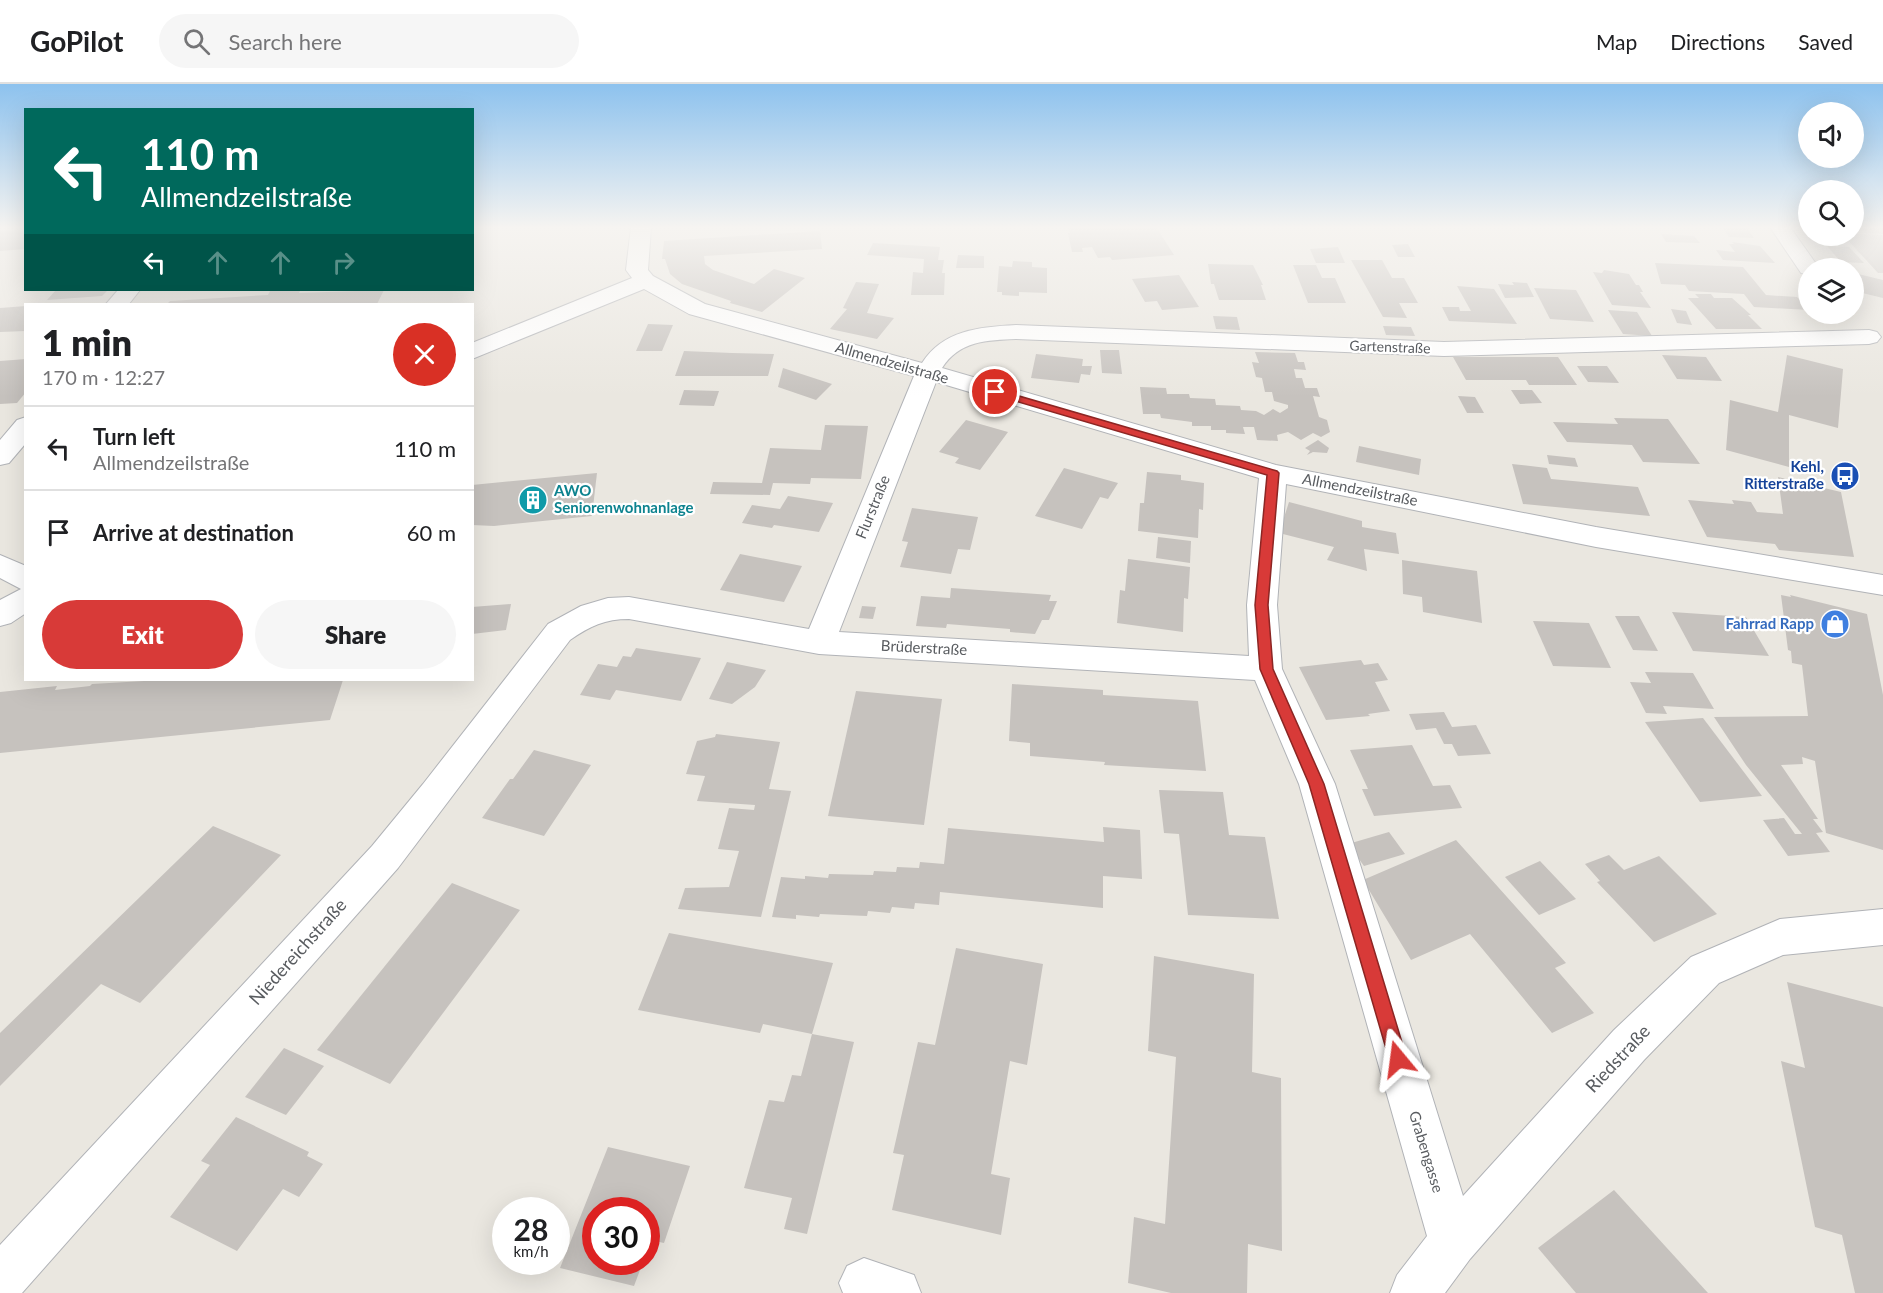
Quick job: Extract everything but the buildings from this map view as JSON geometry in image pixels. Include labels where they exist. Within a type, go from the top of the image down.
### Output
[{"type":"street","points":[[474,351],[639,283]]},
{"type":"street","name":"Allmendzeilstraße","points":[[649,283],[697,309],[928,372],[1273,473],[1596,537],[1883,585]]},
{"type":"street","points":[[118,303],[128,291]]},
{"type":"street","points":[[1856,324],[1876,343]]},
{"type":"street","name":"Gartenstraße","points":[[928,372],[936,358],[949,345],[984,333],[1016,332],[1444,349],[1876,343]]},
{"type":"street","name":"Flurstraße","points":[[819,642],[928,372]]},
{"type":"street","points":[[0,458],[24,428]]},
{"type":"street","name":"Grabengasse","points":[[1273,473],[1262,605],[1266,669],[1317,784],[1453,1242]]},
{"type":"street","points":[[0,565],[24,579]]},
{"type":"street","points":[[0,615],[24,599]]},
{"type":"street","name":"Brüderstraße","points":[[585,614],[606,608],[630,608],[819,642],[1266,669]]},
{"type":"street","name":"Niedereichstraße","points":[[0,1281],[385,857],[560,632],[585,614]]},
{"type":"street","name":"Riedstraße","points":[[1415,1293],[1453,1242],[1629,1045],[1705,970],[1780,937],[1883,927]]},
{"type":"place","name":"Kehl, Ritterstraße","points":[[1845,476]]},
{"type":"place","name":"AWO Seniorenwohnanlage","points":[[533,500]]},
{"type":"place","name":"Fahrrad Rapp","points":[[1835,624]]},
{"type":"route","points":[[995,392],[1273,473],[1262,605],[1266,669],[1317,784],[1398,1059]]}]
